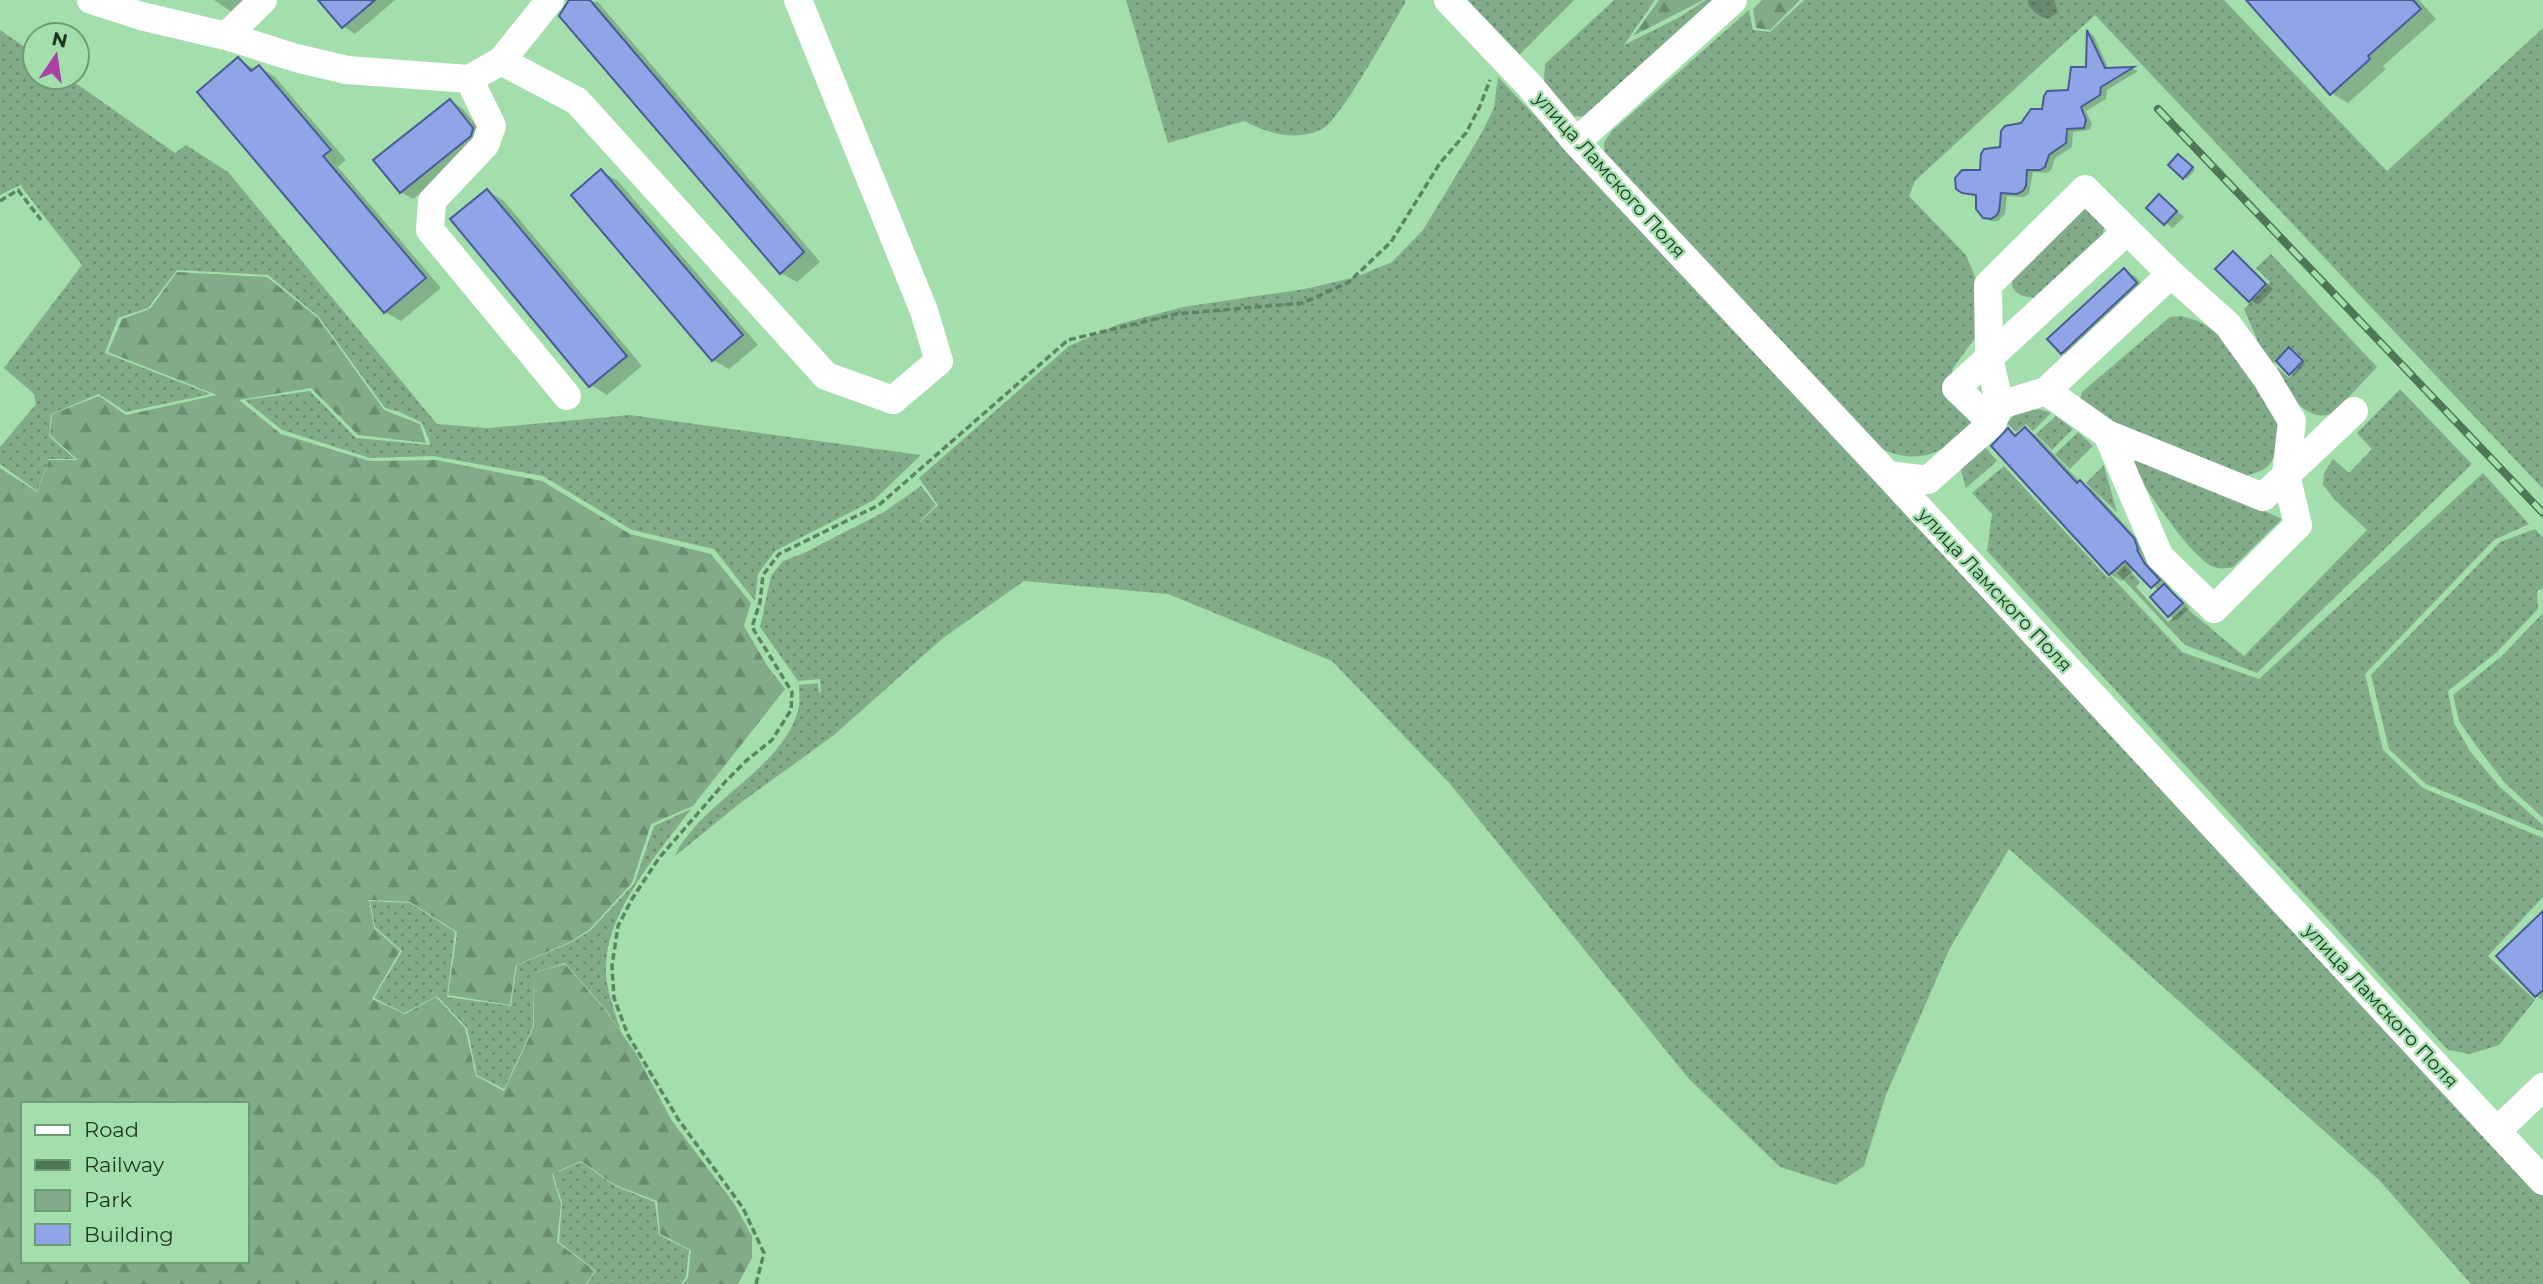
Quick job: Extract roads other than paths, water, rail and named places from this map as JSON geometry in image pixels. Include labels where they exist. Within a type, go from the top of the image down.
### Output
[{"type":"street","points":[[91,0],[141,16],[226,36],[296,58],[347,70],[469,79],[501,61],[550,0]]},
{"type":"street","points":[[226,36],[263,0]]},
{"type":"street","points":[[501,61],[577,102],[826,376],[893,400],[939,361],[924,311],[798,0]]},
{"type":"street","name":"улица Ламского Поля","points":[[1448,0],[1530,86],[1576,142],[2543,1181]]},
{"type":"street","points":[[1576,142],[1733,0]]},
{"type":"street","points":[[469,79],[492,125],[485,145],[432,201],[430,230],[567,396]]},
{"type":"street","points":[[1996,414],[1989,358],[1988,285],[2085,189],[2171,274],[2228,325],[2267,379],[2292,421],[2286,475],[2298,525],[2214,609],[2160,557],[2107,434]]},
{"type":"street","points":[[1996,414],[1956,388],[2127,231]]},
{"type":"street","points":[[1888,475],[1928,480],[1996,414],[2046,391],[2171,274]]},
{"type":"street","points":[[2046,391],[2107,434],[2263,497],[2354,411]]},
{"type":"street","points":[[2497,1131],[2543,1087]]},
{"type":"railway","points":[[2158,109],[2543,513]]}]
